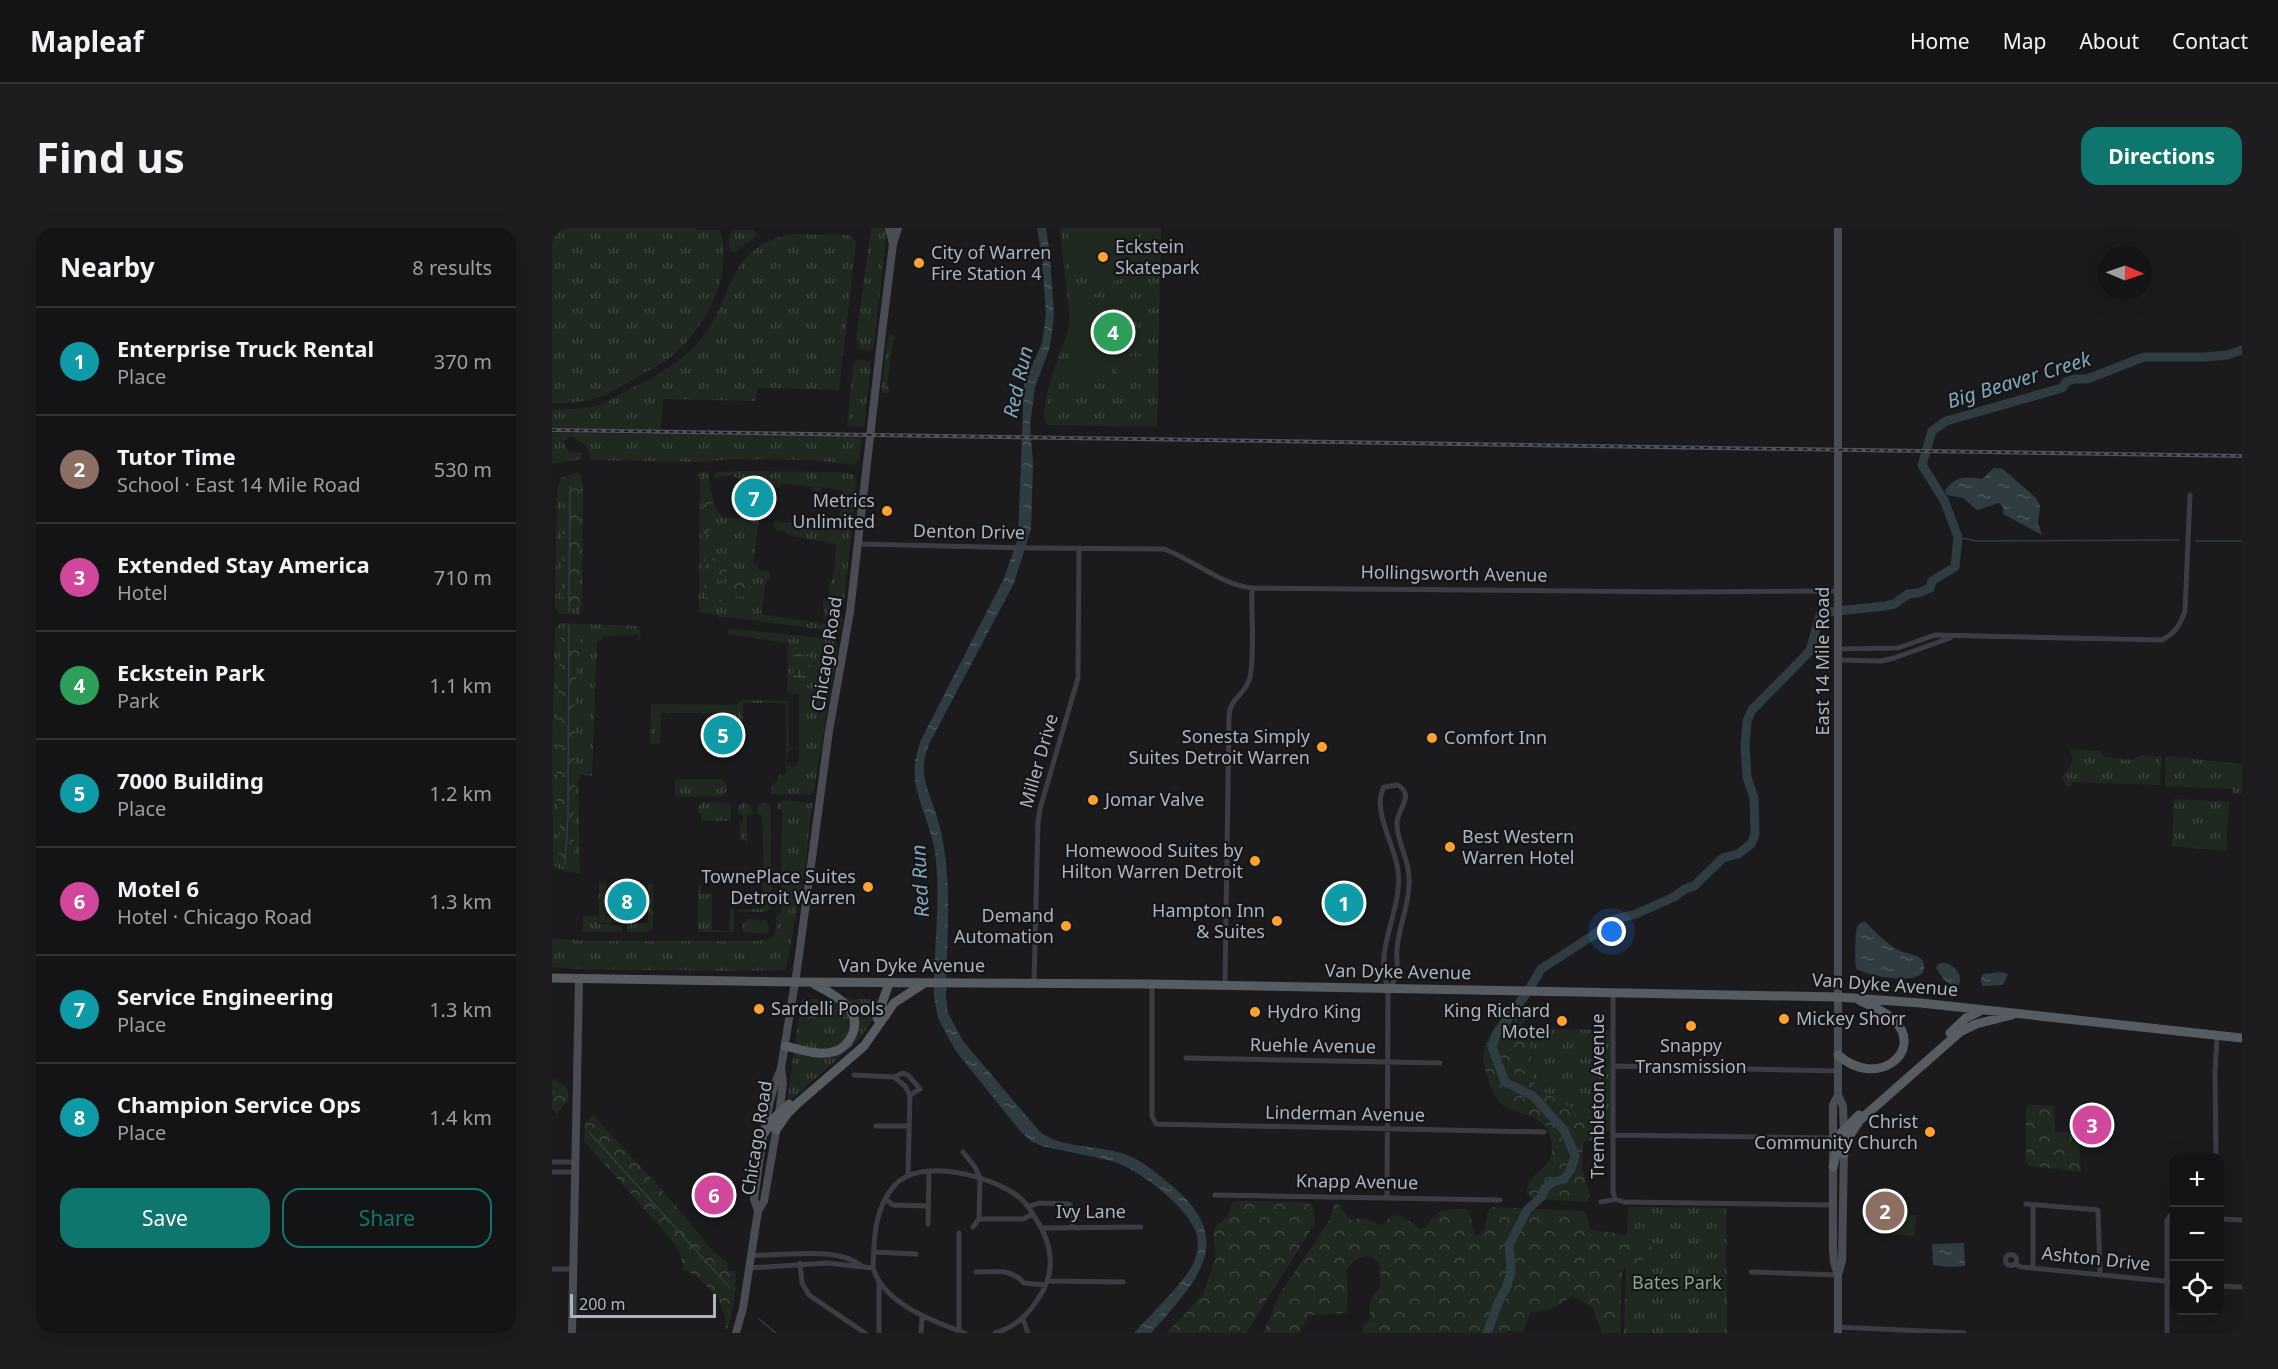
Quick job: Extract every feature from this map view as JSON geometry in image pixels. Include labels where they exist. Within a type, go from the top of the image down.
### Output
[{"type":"main road","name":"Chicago Road","points":[[889,228],[893,244]]},
{"type":"main road","name":"Chicago Road","points":[[758,1211],[754,1199],[774,1082],[781,1068],[785,1046],[829,731],[846,638],[859,544],[866,455],[893,244],[898,228]]},
{"type":"main road","name":"East 14 Mile Road","points":[[1838,228],[1838,1095],[1843,1106],[1844,1129],[1842,1261],[1838,1275],[1838,1330]]},
{"type":"main road","name":"Van Dyke Avenue","points":[[552,978],[923,984],[1152,984],[1838,997],[2018,1013],[2242,1038]]},
{"type":"main road","points":[[572,1333],[579,978]]},
{"type":"main road","points":[[785,1046],[828,1053],[845,1045],[852,1035],[854,1018],[849,1007],[837,996],[812,982]]},
{"type":"main road","points":[[765,1132],[779,1113],[864,1039],[877,1017],[889,983]]},
{"type":"main road","points":[[776,1130],[798,1103],[864,1046],[894,1003],[923,984]]},
{"type":"main road","points":[[1838,1055],[1852,1065],[1879,1069],[1892,1064],[1902,1048],[1902,1033],[1895,1020],[1857,998]]},
{"type":"main road","points":[[1833,1167],[1839,1138],[1844,1129],[1966,1018],[1984,1010]]},
{"type":"main road","points":[[1844,1154],[1850,1135],[1858,1123],[1955,1035],[1976,1024],[2018,1013]]},
{"type":"main road","name":"Chicago Road","points":[[736,1333],[743,1308],[758,1211],[764,1201],[779,1113],[783,1084],[781,1068]]},
{"type":"main road","name":"East 14 Mile Road","points":[[1838,1095],[1833,1105],[1834,1262],[1838,1275]]},
{"type":"street","points":[[1838,649],[1898,648],[1935,635],[2162,640],[2180,626],[2185,611],[2190,495]]},
{"type":"street","name":"Denton Drive","points":[[859,544],[1079,549]]},
{"type":"street","name":"Hollingsworth Avenue","points":[[1079,549],[1164,549],[1226,581],[1251,588],[1679,592],[1838,591]]},
{"type":"street","name":"Miller Drive","points":[[1034,983],[1038,822],[1078,678],[1079,549]]},
{"type":"street","points":[[1225,986],[1229,716],[1231,704],[1242,693],[1250,675],[1251,588]]},
{"type":"street","points":[[1838,660],[1881,661],[1954,637]]},
{"type":"street","points":[[1387,1197],[1388,988],[1384,976],[1386,942],[1398,898],[1396,860],[1380,802],[1382,791],[1389,785],[1398,785],[1403,788],[1406,800],[1397,819],[1409,876],[1408,896],[1398,943],[1396,978],[1388,988]]},
{"type":"street","points":[[1396,860],[1406,857]]},
{"type":"street","points":[[1398,898],[1408,896]]},
{"type":"street","points":[[1386,942],[1398,943]]},
{"type":"street","name":"Linderman Avenue","points":[[1152,984],[1152,1116],[1156,1124],[1544,1132]]},
{"type":"street","name":"Trembleton Avenue","points":[[1613,993],[1613,1192],[1615,1199]]},
{"type":"street","points":[[2216,1153],[2217,1036]]},
{"type":"street","name":"Ruehle Avenue","points":[[1186,1058],[1440,1063]]},
{"type":"street","points":[[1613,1066],[1838,1071]]},
{"type":"street","points":[[854,1075],[894,1077],[903,1073],[908,1075],[920,1089],[910,1095]]},
{"type":"street","points":[[894,1077],[905,1086],[910,1095],[908,1174]]},
{"type":"street","points":[[876,1126],[909,1126]]},
{"type":"street","points":[[1613,1135],[1833,1138]]},
{"type":"street","points":[[963,1152],[975,1167],[980,1179],[979,1219],[973,1227]]},
{"type":"street","points":[[552,1162],[576,1162]]},
{"type":"street","points":[[928,1224],[929,1171]]},
{"type":"street","points":[[879,1333],[879,1282],[873,1268],[878,1217],[893,1187],[908,1174],[929,1171],[960,1173],[1002,1187],[1019,1197],[1033,1214],[1048,1242],[1046,1283],[1034,1305],[1023,1319],[1010,1328],[995,1333]]},
{"type":"street","points":[[552,1172],[575,1172]]},
{"type":"street","points":[[1002,1187],[1005,1180]]},
{"type":"street","name":"Knapp Avenue","points":[[1215,1195],[1500,1200]]},
{"type":"street","points":[[885,1199],[893,1205],[928,1206]]},
{"type":"street","points":[[1601,1202],[1615,1199],[1624,1202],[1833,1205]]},
{"type":"street","points":[[1028,1207],[1039,1203],[1069,1204],[1073,1209],[1072,1226]]},
{"type":"street","points":[[2033,1268],[2030,1204],[2098,1210],[2100,1273]]},
{"type":"street","points":[[979,1219],[1023,1219],[1033,1214]]},
{"type":"street","points":[[2224,1219],[2242,1220]]},
{"type":"street","name":"Ivy Lane","points":[[1042,1228],[1141,1227]]},
{"type":"street","points":[[2167,1333],[2170,1232]]},
{"type":"street","points":[[879,1282],[922,1317],[962,1332],[959,1233]]},
{"type":"street","points":[[874,1252],[916,1254]]},
{"type":"street","points":[[800,1255],[802,1283],[809,1295],[865,1333]]},
{"type":"street","points":[[750,1256],[828,1255],[846,1257],[864,1267]]},
{"type":"street","points":[[749,1268],[827,1263],[873,1268]]},
{"type":"street","name":"Ashton Drive","points":[[2015,1264],[2033,1268],[2100,1273],[2133,1280],[2167,1282]]},
{"type":"street","points":[[552,1269],[573,1269]]},
{"type":"street","points":[[976,1272],[1012,1273],[1019,1276],[1024,1283],[1123,1282]]},
{"type":"street","points":[[1751,1272],[1838,1275]]},
{"type":"street","points":[[2224,1286],[2242,1287]]},
{"type":"street","points":[[921,1333],[922,1317]]},
{"type":"street","points":[[1023,1319],[1028,1333]]},
{"type":"street","points":[[1838,1330],[1964,1333]]},
{"type":"green space","points":[[552,228],[720,230],[724,248],[723,266],[713,302],[693,334],[663,363],[599,397],[578,402],[552,403]]},
{"type":"green space","points":[[871,228],[886,228],[886,239],[874,344],[870,352],[859,348],[856,340]]},
{"type":"green space","points":[[1060,228],[1161,228],[1157,427],[1047,425],[1044,416],[1048,388],[1070,324]]},
{"type":"green space","name":"Eckstein Skatepark","points":[[1082,228],[1136,228],[1135,257],[1125,275],[1113,281],[1099,282],[1086,278],[1076,269],[1070,258],[1072,244]]},
{"type":"green space","points":[[732,230],[754,230],[757,235],[733,252],[729,249],[729,237]]},
{"type":"green space","points":[[794,234],[849,235],[856,242],[839,390],[757,388],[756,401],[663,399],[661,429],[552,428],[552,410],[588,408],[602,404],[683,357],[699,342],[711,325],[743,262],[755,249],[771,240]]},
{"type":"green space","points":[[1076,297],[1113,298],[1108,383],[1069,382]]},
{"type":"green space","points":[[1132,327],[1140,328],[1144,333],[1144,350],[1128,350],[1121,347],[1121,334]]},
{"type":"green space","points":[[891,334],[896,339],[893,342],[887,386],[890,390],[884,393],[881,389],[888,337]]},
{"type":"green space","points":[[1122,356],[1141,356],[1141,371],[1134,380],[1123,379],[1117,374],[1117,363]]},
{"type":"green space","points":[[858,359],[871,362],[864,426],[847,427],[853,366]]},
{"type":"green space","points":[[552,433],[862,437],[859,458],[854,465],[813,460],[732,459],[700,462],[591,460],[586,445],[570,436],[565,441],[565,445],[569,452],[581,453],[582,459],[552,464]]},
{"type":"green space","points":[[708,471],[716,508],[724,517],[759,520],[753,563],[758,565],[758,570],[770,572],[770,579],[766,581],[761,614],[831,625],[841,615],[843,619],[840,629],[832,631],[718,617],[718,615],[699,612],[700,476],[698,476],[700,472]]},
{"type":"green space","points":[[577,472],[581,476],[583,487],[582,603],[579,614],[560,614],[555,608],[557,490],[561,478]]},
{"type":"green space","points":[[716,472],[843,472],[855,475],[844,605],[832,608],[825,620],[823,620],[823,601],[824,598],[829,598],[837,544],[788,535],[787,532],[775,529],[774,521],[838,529],[843,490],[821,487],[820,492],[812,491],[812,487],[781,483],[780,487],[773,488],[749,477],[744,486],[741,480],[732,475],[717,478],[714,476]]},
{"type":"green space","points":[[579,478],[581,486],[579,603],[575,607],[565,606],[562,591],[563,486],[569,479]]},
{"type":"green space","points":[[706,488],[714,510],[714,524],[706,534],[705,583],[708,590],[722,601],[719,605],[707,596],[701,581],[704,509],[702,496]]},
{"type":"green space","points":[[715,557],[722,560],[728,574],[724,580],[715,579],[715,571],[710,565],[711,559]]},
{"type":"green space","points":[[731,574],[742,575],[748,579],[747,596],[732,598],[726,596],[725,587]]},
{"type":"green space","points":[[561,623],[638,626],[641,638],[638,640],[638,635],[603,636],[602,640],[597,642],[592,776],[580,775],[578,783],[580,873],[560,870],[553,861],[552,746],[555,629]]},
{"type":"green space","points":[[729,630],[830,639],[836,643],[837,649],[814,790],[811,795],[771,794],[771,786],[777,782],[780,774],[786,775],[786,703],[743,703],[743,727],[729,727],[729,713],[661,713],[660,743],[650,744],[651,704],[728,705],[739,704],[741,700],[788,701],[789,747],[793,749],[787,753],[787,765],[792,767],[797,765],[799,760],[799,694],[787,693],[788,643],[727,634]]},
{"type":"green space","points":[[570,632],[579,636],[581,643],[575,685],[574,857],[570,866],[564,868],[559,864],[558,859],[560,825],[557,802],[560,640],[563,634]]},
{"type":"green space","points":[[794,653],[811,657],[809,683],[805,688],[799,688],[793,681]]},
{"type":"green space","points":[[2069,749],[2099,751],[2106,757],[2131,760],[2142,755],[2161,756],[2160,785],[2072,782],[2071,786],[2066,786],[2062,777],[2072,760]]},
{"type":"green space","points":[[2166,756],[2242,764],[2242,794],[2233,793],[2233,789],[2165,786]]},
{"type":"green space","points":[[675,779],[721,779],[726,784],[727,791],[721,796],[675,797]]},
{"type":"green space","points":[[2174,799],[2229,802],[2226,851],[2172,846]]},
{"type":"green space","points":[[784,800],[812,803],[805,867],[786,970],[552,967],[552,938],[587,941],[759,941],[772,938],[776,929],[777,914],[781,913],[782,810],[777,809],[779,802]]},
{"type":"green space","points":[[702,802],[728,803],[731,806],[731,821],[701,821],[698,807]]},
{"type":"green space","points":[[743,802],[751,806],[752,815],[747,815],[747,845],[746,840],[740,840],[740,822],[743,822],[743,815],[738,814],[739,806]]},
{"type":"green space","points":[[764,802],[769,804],[771,811],[771,877],[764,877],[762,815],[757,815],[758,805]]},
{"type":"green space","points":[[762,882],[769,882],[771,885],[771,908],[764,912],[738,912],[739,909],[763,909]]},
{"type":"green space","points":[[599,883],[606,883],[606,917],[622,918],[622,923],[599,923]]},
{"type":"green space","points":[[648,883],[653,885],[653,929],[646,932],[627,932],[628,923],[648,923]]},
{"type":"green space","points":[[698,885],[701,886],[702,894],[712,894],[712,930],[729,931],[730,909],[734,909],[734,932],[698,932]]},
{"type":"green space","points":[[583,916],[598,916],[598,924],[622,925],[622,932],[583,932],[581,929],[583,929]]},
{"type":"green space","points":[[749,919],[766,920],[769,926],[768,932],[762,934],[744,932],[742,924]]},
{"type":"green space","points":[[844,998],[881,999],[869,1026],[857,1042],[787,1103],[794,1052],[847,1047],[854,1008]]},
{"type":"green space","points":[[802,999],[828,999],[843,1005],[850,1023],[845,1040],[835,1047],[824,1050],[795,1044]]},
{"type":"green space","points":[[1515,1005],[1532,1007],[1531,1014],[1520,1026],[1527,1033],[1531,1043],[1533,1082],[1587,1118],[1602,1133],[1600,1140],[1586,1141],[1583,1144],[1582,1168],[1590,1196],[1587,1202],[1533,1199],[1527,1193],[1529,1184],[1548,1162],[1551,1155],[1552,1146],[1549,1133],[1536,1118],[1509,1108],[1498,1100],[1490,1085],[1483,1060],[1493,1029]]},
{"type":"green space","points":[[1522,1029],[1611,1030],[1611,1131],[1600,1130],[1585,1117],[1536,1085],[1531,1077],[1532,1053]]},
{"type":"green space","points":[[552,1078],[568,1092],[568,1102],[558,1114],[552,1110]]},
{"type":"green space","points":[[2054,1105],[2055,1132],[2073,1132],[2079,1142],[2081,1172],[2029,1166],[2026,1161],[2026,1106]]},
{"type":"green space","points":[[593,1115],[671,1200],[713,1251],[727,1262],[728,1271],[734,1271],[736,1274],[734,1304],[728,1329],[725,1329],[726,1320],[718,1298],[694,1274],[684,1270],[680,1253],[674,1243],[584,1141],[585,1123]]},
{"type":"green space","points":[[1895,1200],[1903,1200],[1903,1215],[1916,1215],[1915,1236],[1894,1234]]},
{"type":"green space","points":[[1233,1202],[1307,1202],[1313,1207],[1315,1223],[1246,1333],[1167,1333],[1203,1294],[1216,1258],[1213,1232],[1217,1225],[1227,1217]]},
{"type":"green space","points":[[1334,1204],[1339,1205],[1350,1220],[1362,1218],[1381,1225],[1397,1215],[1405,1217],[1421,1229],[1442,1211],[1466,1209],[1477,1236],[1485,1230],[1488,1211],[1491,1207],[1583,1211],[1591,1230],[1646,1237],[1652,1251],[1645,1259],[1622,1271],[1620,1333],[1602,1333],[1592,1307],[1572,1296],[1551,1310],[1531,1312],[1522,1333],[1508,1331],[1505,1333],[1363,1333],[1363,1325],[1371,1320],[1369,1308],[1372,1296],[1380,1288],[1378,1263],[1374,1258],[1366,1256],[1356,1260],[1346,1270],[1348,1293],[1346,1313],[1308,1317],[1299,1333],[1263,1333],[1281,1292],[1329,1221]]},
{"type":"green space","name":"Bates Park","points":[[1628,1207],[1726,1208],[1727,1333],[1624,1333]]},
{"type":"water","name":"Red Run","points":[[1037,228],[1046,228],[1054,315],[1050,347],[1035,387],[1030,425],[1033,464],[1031,529],[1014,583],[929,744],[925,756],[924,776],[944,845],[948,889],[946,998],[948,1013],[963,1041],[1039,1131],[1066,1143],[1132,1157],[1171,1185],[1192,1205],[1203,1225],[1206,1243],[1203,1261],[1195,1279],[1183,1296],[1151,1333],[1134,1333],[1177,1287],[1191,1267],[1196,1256],[1198,1242],[1191,1222],[1161,1190],[1136,1172],[1114,1162],[1042,1146],[1031,1141],[1021,1132],[955,1050],[938,1018],[934,997],[936,859],[917,791],[915,768],[921,740],[1004,578],[1018,538],[1024,384],[1042,343],[1046,314],[1042,258]]},
{"type":"water","points":[[1994,468],[2003,469],[2036,498],[2040,506],[2038,523],[2042,535],[2003,514],[2003,507],[1999,503],[1977,510],[1963,498],[1947,495],[1945,490],[1957,480],[1966,477],[1982,479]]},
{"type":"water","points":[[1865,921],[1895,948],[1921,959],[1924,967],[1923,973],[1909,978],[1900,978],[1880,976],[1856,969],[1856,930]]},
{"type":"water","points":[[1942,963],[1950,965],[1959,973],[1959,985],[1948,983],[1943,978],[1936,968]]},
{"type":"water","points":[[2002,972],[2008,974],[2003,985],[1982,986],[1983,974]]},
{"type":"water","points":[[1964,1243],[1965,1266],[1933,1265],[1932,1244]]},
{"type":"waterway","name":"Big Beaver Creek","points":[[1487,1333],[1511,1271],[1509,1245],[1527,1210],[1541,1197],[1545,1188],[1553,1182],[1564,1179],[1571,1169],[1575,1156],[1564,1130],[1533,1096],[1505,1082],[1492,1047],[1496,1035],[1541,969],[1616,919],[1636,914],[1694,886],[1723,858],[1738,854],[1751,844],[1755,834],[1754,798],[1747,777],[1745,746],[1747,721],[1752,710],[1810,651],[1820,615],[1894,604],[1908,594],[1930,588],[1932,581],[1955,567],[1958,537],[1944,500],[1922,465],[1932,431],[1946,421],[2062,388],[2066,382],[2074,379],[2087,379],[2144,357],[2204,357],[2227,355],[2242,350]]},
{"type":"waterway","points":[[569,611],[570,487]]},
{"type":"waterway","points":[[1958,537],[1976,541],[2179,540]]},
{"type":"waterway","points":[[2196,541],[2242,541]]},
{"type":"waterway","points":[[565,864],[568,816],[569,625]]},
{"type":"waterway","points":[[552,1091],[555,1094]]},
{"type":"waterway","points":[[590,1133],[729,1287]]},
{"type":"waterway","points":[[759,1319],[776,1333]]},
{"type":"railway","points":[[552,430],[2242,456]]},
{"type":"place","name":"Eckstein Skatepark","points":[[1103,257]]},
{"type":"place","name":"City of Warren Fire Station 4","points":[[919,263]]},
{"type":"place","name":"Eckstein Park","points":[[1113,332]]},
{"type":"place","name":"Service Engineering","points":[[754,498]]},
{"type":"place","name":"Metrics Unlimited","points":[[887,511]]},
{"type":"place","name":"7000 Building","points":[[723,735]]},
{"type":"place","name":"Comfort Inn","points":[[1432,738]]},
{"type":"place","name":"Sonesta Simply Suites Detroit Warren","points":[[1322,747]]},
{"type":"place","name":"Jomar Valve","points":[[1093,800]]},
{"type":"place","name":"Best Western Warren Hotel","points":[[1450,847]]},
{"type":"place","name":"Homewood Suites by Hilton Warren Detroit","points":[[1255,861]]},
{"type":"place","name":"TownePlace Suites Detroit Warren","points":[[868,887]]},
{"type":"place","name":"Champion Service Ops","points":[[627,901]]},
{"type":"place","name":"Enterprise Truck Rental","points":[[1344,903]]},
{"type":"place","name":"Hampton Inn & Suites","points":[[1277,921]]},
{"type":"place","name":"Demand Automation","points":[[1066,926]]},
{"type":"place","name":"Sardelli Pools","points":[[759,1009]]},
{"type":"place","name":"Hydro King","points":[[1255,1012]]},
{"type":"place","name":"Mickey Shorr","points":[[1784,1019]]},
{"type":"place","name":"King Richard Motel","points":[[1562,1021]]},
{"type":"place","name":"Snappy Transmission","points":[[1691,1026]]},
{"type":"place","name":"Extended Stay America","points":[[2092,1125]]},
{"type":"place","name":"Christ Community Church","points":[[1930,1132]]},
{"type":"place","name":"Motel 6","points":[[714,1195]]},
{"type":"place","name":"Tutor Time","points":[[1885,1211]]}]
